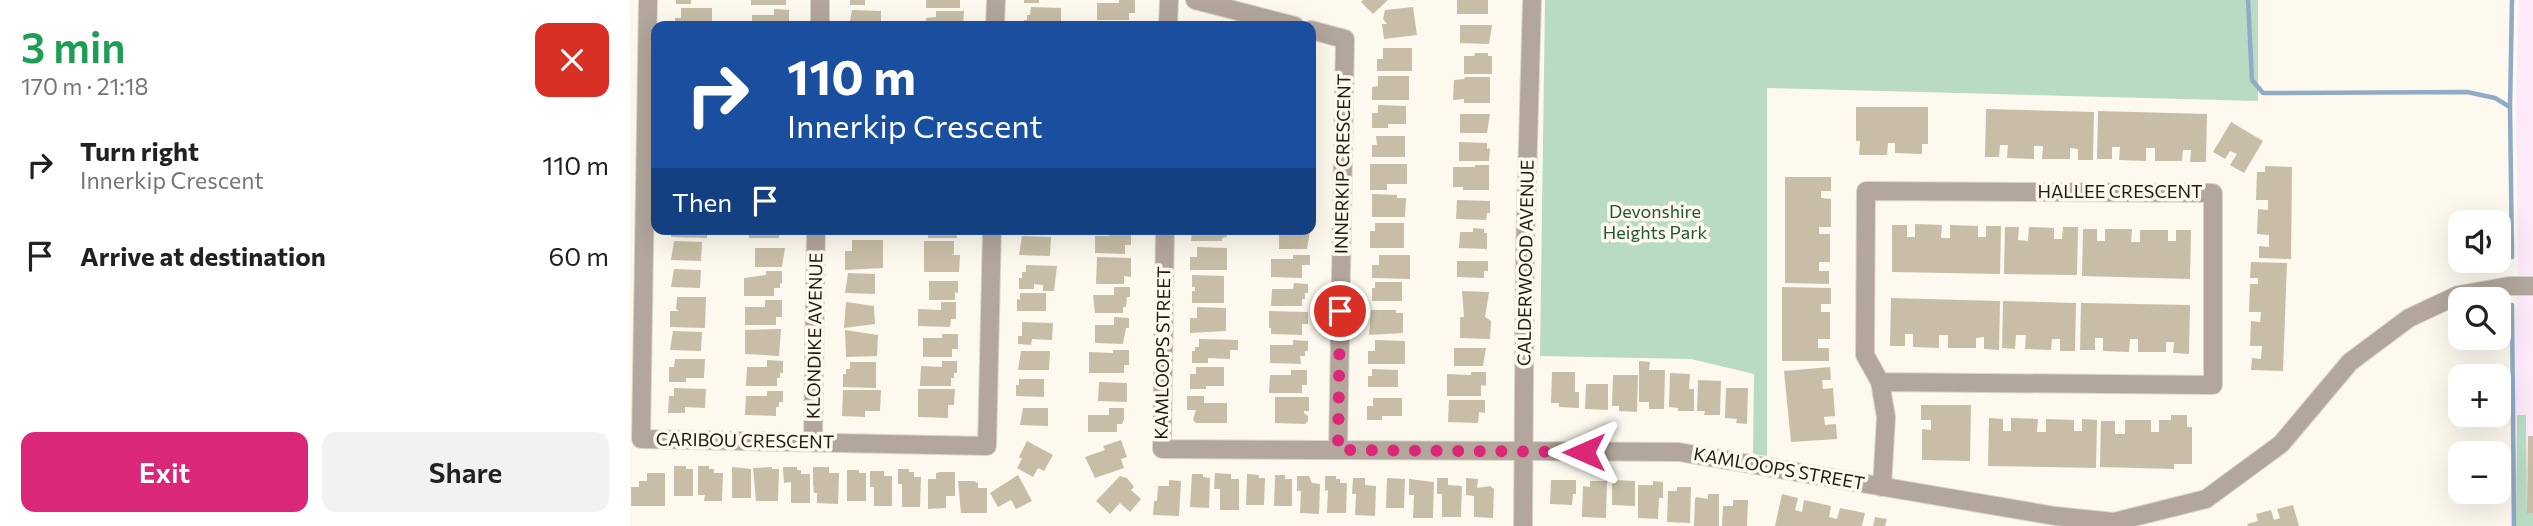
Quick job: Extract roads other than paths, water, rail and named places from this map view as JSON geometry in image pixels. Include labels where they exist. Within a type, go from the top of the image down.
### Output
[{"type":"street","name":"CARIBOU CRESCENT","points":[[648,0],[641,439],[988,446],[992,235]]},
{"type":"street","points":[[820,0],[820,21]]},
{"type":"street","points":[[995,21],[996,0]]},
{"type":"street","points":[[1168,21],[1169,0]]},
{"type":"street","points":[[1195,0],[1276,21]]},
{"type":"street","name":"CALDERWOOD AVENUE","points":[[1523,526],[1525,251],[1532,0]]},
{"type":"street","name":"INNERKIP CRESCENT","points":[[1316,31],[1345,39],[1338,450]]},
{"type":"street","name":"HALLEE CRESCENT","points":[[1880,382],[2213,385],[2213,193],[1866,191],[1865,355],[1880,382],[1886,417],[1882,487]]},
{"type":"street","name":"KLONDIKE AVENUE","points":[[813,442],[817,235]]},
{"type":"street","name":"KAMLOOPS STREET","points":[[1165,235],[1162,449],[1679,453],[2055,516],[2114,522],[2206,499],[2281,444],[2350,362],[2409,318],[2458,295],[2509,286],[2533,286]]},
{"type":"waterway","points":[[2248,0],[2252,80],[2263,93],[2467,92],[2495,98],[2510,107],[2512,257]]},
{"type":"waterway","points":[[2510,107],[2512,0]]},
{"type":"waterway","points":[[2512,305],[2514,526]]},
{"type":"park label","name":"Devonshire Heights Park","points":[[1655,222]]}]
